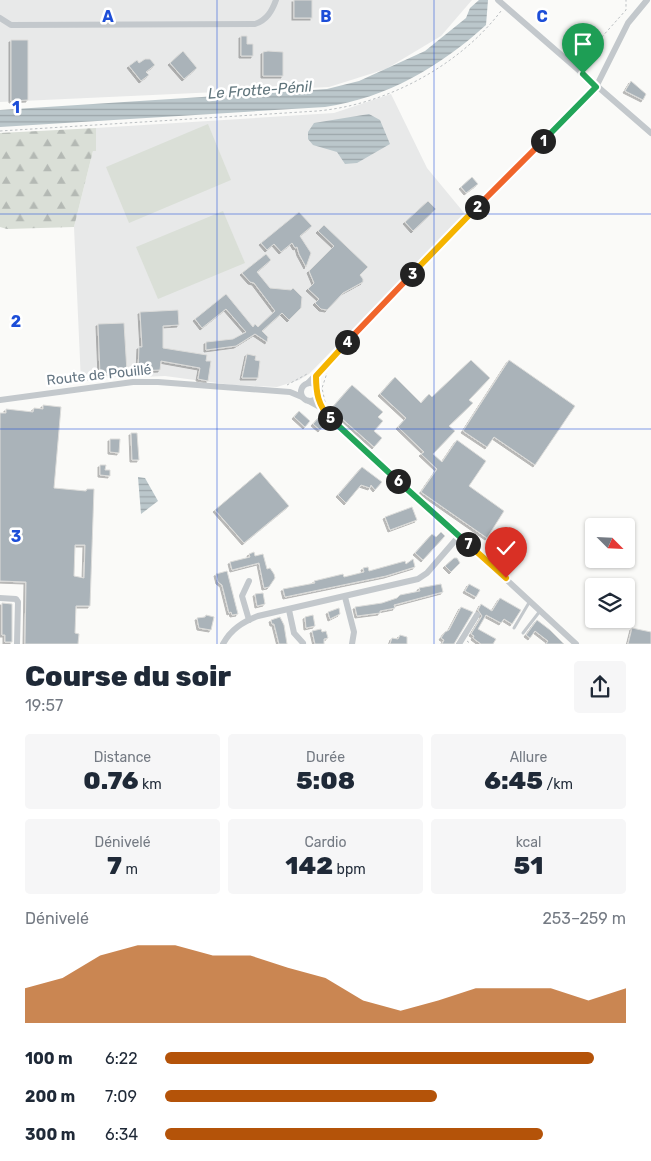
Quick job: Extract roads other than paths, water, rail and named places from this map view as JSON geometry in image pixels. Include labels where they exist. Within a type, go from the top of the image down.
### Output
[{"type":"street","points":[[0,18],[11,25],[255,24],[261,22],[271,12],[276,0]]},
{"type":"street","points":[[576,644],[320,408],[302,397],[302,387],[316,376],[396,290],[596,87],[628,23],[647,0]]},
{"type":"street","points":[[501,3],[651,133]]},
{"type":"street","points":[[316,376],[316,386],[319,391],[317,397],[320,408]]},
{"type":"street","name":"Route de Pouillé","points":[[0,400],[134,382],[158,382],[290,392],[302,397]]},
{"type":"street","points":[[308,383],[316,386]]},
{"type":"street","name":"Route de Pouillé","points":[[290,392],[302,387]]},
{"type":"street","points":[[309,401],[317,397]]},
{"type":"street","points":[[223,644],[232,632],[249,620],[418,579],[427,573],[459,536]]},
{"type":"street","points":[[248,581],[242,596],[249,620]]},
{"type":"street","points":[[345,597],[354,632],[352,644]]},
{"type":"street","points":[[0,598],[14,599],[18,602],[17,644]]},
{"type":"street","points":[[289,610],[294,633],[303,643]]},
{"type":"street","points":[[459,644],[476,615]]},
{"type":"lane","points":[[514,628],[530,601]]},
{"type":"lane","points":[[523,633],[540,610]]},
{"type":"water label","name":"Le Frotte-Pénil","points":[[260,90]]}]
